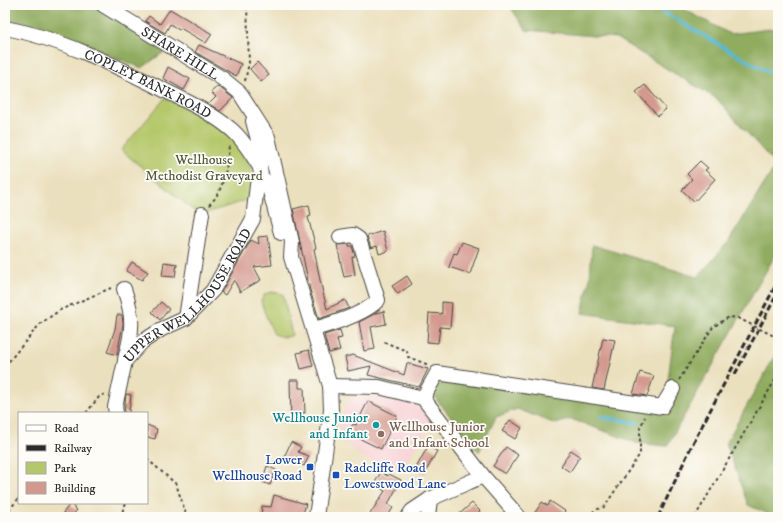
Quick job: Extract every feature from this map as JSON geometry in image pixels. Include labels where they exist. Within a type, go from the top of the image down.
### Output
[{"type":"street","name":"SHARE HILL","points":[[103,5],[222,78],[240,92],[250,108]]},
{"type":"street","name":"COPLEY BANK ROAD","points":[[10,29],[73,48],[145,80],[205,111],[233,131],[243,141],[268,184],[279,226],[291,257]]},
{"type":"street","name":"COPLEY BANK ROAD","points":[[250,108],[262,155],[260,171]]},
{"type":"street","points":[[250,108],[268,137],[292,242],[291,257],[330,386],[330,418],[316,517]]},
{"type":"street","name":"UPPER WELLHOUSE ROAD","points":[[116,412],[115,407],[125,361],[142,342],[162,329],[186,318],[213,290],[253,219],[260,171]]},
{"type":"street","points":[[186,318],[202,214]]},
{"type":"street","points":[[314,329],[342,320],[368,308],[378,300],[359,239],[353,235],[340,237]]},
{"type":"street","points":[[124,290],[131,310],[132,335],[125,361]]},
{"type":"street","points":[[423,398],[437,373],[662,407],[673,389]]},
{"type":"street","points":[[330,386],[380,387],[423,398],[483,476],[520,517]]},
{"type":"street","points":[[408,517],[412,511],[430,499],[483,476]]},
{"type":"street","points":[[428,517],[430,499]]},
{"type":"path","points":[[246,85],[245,77],[249,63],[247,5]]},
{"type":"path","points":[[202,214],[203,210],[216,199],[228,160],[229,136],[233,131]]},
{"type":"path","points":[[5,366],[40,324],[60,310],[107,290],[121,286],[124,290]]},
{"type":"path","points":[[673,389],[713,327],[729,317],[738,318],[778,338]]},
{"type":"path","points":[[384,342],[407,351],[408,357],[438,368],[437,373]]},
{"type":"path","points":[[694,517],[778,375]]},
{"type":"path","points":[[87,412],[99,397],[119,385]]},
{"type":"path","points":[[588,517],[595,510],[604,507],[640,454],[640,428],[652,406]]},
{"type":"path","points":[[148,460],[176,484],[187,517]]},
{"type":"path","points":[[5,515],[18,499]]},
{"type":"path","points":[[120,517],[126,504]]},
{"type":"shaded area","name":"Wellhouse Junior and Infant School","points":[[395,396],[414,402],[433,422],[399,472],[364,458],[338,438],[338,430],[345,408],[350,400],[362,397]]},
{"type":"green space","points":[[5,5],[97,5],[164,52],[142,68],[39,27],[5,20]]},
{"type":"green space","points":[[509,5],[676,5],[730,34],[778,28],[778,250],[667,446],[637,443],[571,419],[556,424],[517,409],[496,417],[479,452],[432,394],[444,377],[664,410],[675,326],[582,313],[590,278],[592,245],[698,277],[729,241],[776,165],[717,99],[616,38],[526,30]]},
{"type":"green space","name":"Wellhouse Methodist Graveyard","points":[[165,98],[212,123],[234,139],[243,149],[251,169],[251,199],[206,213],[194,211],[121,150]]},
{"type":"green space","points":[[272,292],[283,294],[292,335],[288,337],[274,334],[265,314],[261,301],[265,294]]},
{"type":"green space","points":[[778,350],[778,517],[775,517],[748,505],[726,443]]},
{"type":"building","points":[[170,9],[212,34],[206,43],[170,24],[165,33],[145,21],[149,16],[160,24]]},
{"type":"building","points":[[199,45],[241,64],[236,76],[195,52]]},
{"type":"building","points":[[257,62],[269,75],[261,82],[250,69]]},
{"type":"building","points":[[168,67],[190,79],[184,90],[163,78]]},
{"type":"building","points":[[645,85],[666,109],[658,116],[636,92]]},
{"type":"building","points":[[218,86],[233,98],[220,111],[209,104],[216,97],[211,92]]},
{"type":"building","points":[[700,161],[708,168],[705,170],[715,179],[694,202],[682,190],[692,179],[687,174]]},
{"type":"building","points":[[309,205],[311,216],[308,217],[316,248],[314,249],[327,309],[345,300],[349,308],[319,319],[310,290],[293,209]]},
{"type":"building","points":[[383,231],[388,251],[379,254],[377,246],[371,248],[367,236]]},
{"type":"building","points":[[268,236],[272,265],[254,267],[261,280],[240,292],[234,280],[225,295],[221,292],[251,240],[259,244],[258,237]]},
{"type":"building","points":[[462,242],[479,248],[470,274],[449,267],[454,253],[457,254]]},
{"type":"building","points":[[349,244],[349,246],[352,246],[355,256],[352,257],[355,275],[344,277],[337,245]]},
{"type":"building","points":[[132,262],[148,272],[142,280],[126,271]]},
{"type":"building","points":[[164,262],[177,264],[175,277],[162,276]]},
{"type":"building","points":[[407,276],[412,284],[398,294],[392,286]]},
{"type":"building","points":[[161,302],[169,309],[160,320],[152,312]]},
{"type":"building","points":[[442,302],[452,303],[450,328],[440,327],[438,343],[427,342],[429,313],[442,314]]},
{"type":"building","points":[[384,311],[386,324],[371,327],[375,349],[364,351],[359,322],[376,313]]},
{"type":"building","points":[[117,315],[122,315],[123,324],[117,355],[107,352],[115,329]]},
{"type":"building","points":[[340,330],[342,338],[337,339],[340,350],[329,353],[324,335]]},
{"type":"building","points":[[603,338],[615,340],[604,390],[592,388]]},
{"type":"building","points":[[309,350],[313,366],[301,369],[297,353]]},
{"type":"building","points":[[353,355],[404,375],[407,363],[428,369],[419,387],[368,375],[371,366],[348,371],[345,357]]},
{"type":"building","points":[[640,372],[654,376],[647,396],[633,394]]},
{"type":"building","points":[[290,380],[299,380],[299,388],[304,388],[305,413],[302,413],[302,423],[291,423]]},
{"type":"building","points":[[126,394],[131,395],[129,412],[124,412]]},
{"type":"building","name":"Wellhouse Junior and Infant","points":[[368,401],[397,416],[381,449],[348,433],[353,424],[356,425]]},
{"type":"building","points":[[510,420],[522,428],[515,439],[502,431]]},
{"type":"building","points":[[148,425],[157,429],[155,439],[148,437]]},
{"type":"building","points":[[291,442],[301,447],[298,452],[309,456],[304,466],[284,457]]},
{"type":"building","points":[[428,446],[437,451],[425,473],[416,468]]},
{"type":"building","points":[[506,447],[518,455],[505,474],[493,466]]},
{"type":"building","points":[[571,450],[580,456],[570,472],[561,466]]},
{"type":"building","points":[[267,466],[276,470],[270,485],[262,482]]},
{"type":"building","points":[[381,472],[401,480],[388,504],[393,508],[387,517],[368,517],[385,491],[374,484]]},
{"type":"building","points":[[274,495],[306,504],[302,517],[261,517],[262,506],[271,507]]},
{"type":"building","points":[[550,501],[565,511],[561,517],[532,517],[542,502],[548,506]]},
{"type":"building","points":[[472,503],[480,511],[474,517],[456,517]]},
{"type":"building","points":[[70,504],[77,510],[71,517],[67,517],[63,513]]},
{"type":"waterway","points":[[651,5],[751,63],[778,76]]},
{"type":"waterway","points":[[601,417],[638,423]]},
{"type":"railway","points":[[658,517],[692,445],[778,281]]},
{"type":"railway","points":[[735,374],[775,298]]},
{"type":"place","name":"Wellhouse Junior and Infant","points":[[376,425]]},
{"type":"place","name":"Wellhouse Junior and Infant School","points":[[381,434]]},
{"type":"place","name":"Lower Wellhouse Road","points":[[310,467]]},
{"type":"place","name":"Radcliffe Road Lowestwood Lane","points":[[336,475]]}]
